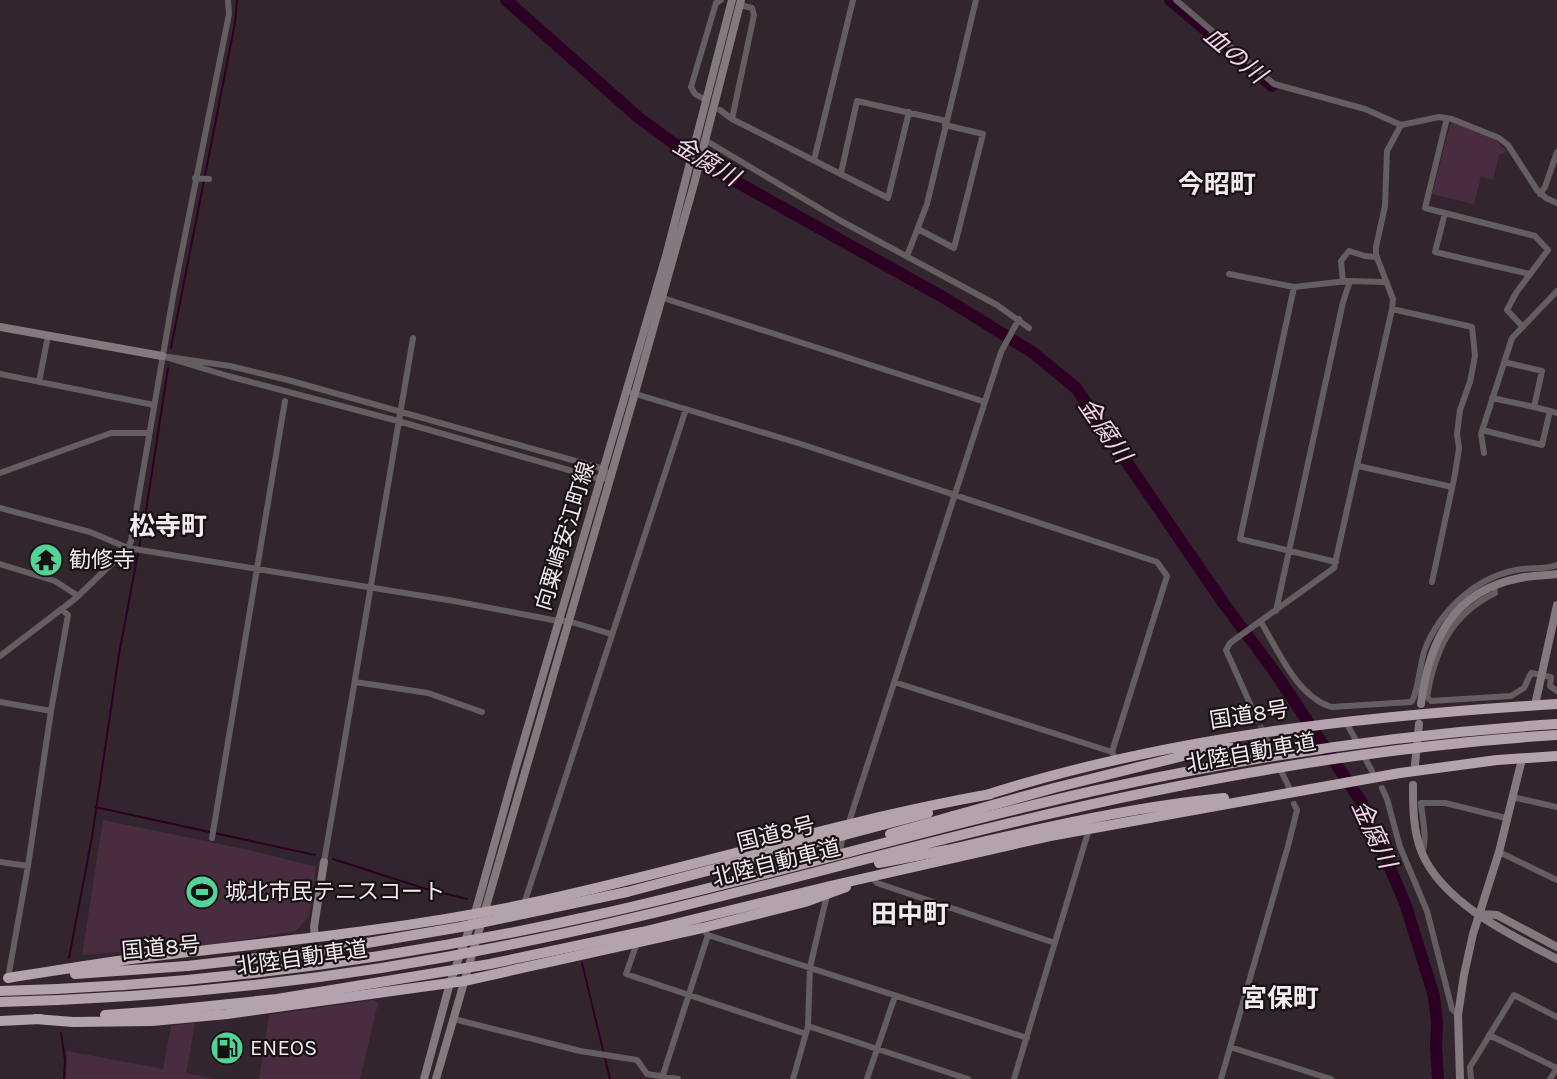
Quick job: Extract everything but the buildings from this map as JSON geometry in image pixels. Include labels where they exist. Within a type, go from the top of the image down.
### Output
[{"type":"highway","name":"国道8号","points":[[4,978],[186,966],[314,952],[472,925],[627,892],[843,837],[1114,756],[1326,723],[1557,704]]},
{"type":"highway","name":"北陸自動車道","points":[[0,991],[191,980],[328,964],[418,950],[601,914],[1017,809],[1173,774],[1319,749],[1557,724]]},
{"type":"highway","points":[[767,873],[924,824],[1054,788],[1211,749],[1250,734]]},
{"type":"highway","name":"北陸自動車道","points":[[0,1002],[184,992],[341,974],[512,945],[734,894],[1019,821],[1177,786],[1322,760],[1557,735]]},
{"type":"highway","points":[[35,1019],[74,1022],[188,1018],[464,981],[637,943],[705,931],[871,877],[1089,828],[1448,766],[1557,756]]},
{"type":"highway","points":[[734,894],[947,850],[1072,821],[1188,802],[1312,790]]},
{"type":"highway","points":[[4,978],[160,955],[315,938],[524,904],[659,874],[848,825],[991,794]]},
{"type":"highway","points":[[0,1024],[35,1019],[161,1011],[277,999],[466,968],[829,890]]},
{"type":"main road","name":"向粟崎安江町線","points":[[563,621],[611,477],[631,392],[690,182],[736,2]]},
{"type":"main road","points":[[0,327],[162,356]]},
{"type":"main road","name":"向粟崎安江町線","points":[[436,1079],[464,981],[479,912],[563,621],[600,479],[631,392]]},
{"type":"main road","points":[[1421,704],[1430,655],[1443,629],[1460,609],[1498,582],[1557,574]]},
{"type":"main road","points":[[1535,705],[1557,605]]},
{"type":"main road","points":[[1415,765],[1419,724]]},
{"type":"main road","points":[[1460,1079],[1458,1015],[1473,934],[1499,852],[1522,759]]},
{"type":"main road","points":[[1413,785],[1414,822],[1422,853],[1441,883],[1492,925],[1557,959]]},
{"type":"main road","points":[[315,938],[314,927],[324,862]]},
{"type":"main road","name":"向粟崎安江町線","points":[[424,1079],[450,983],[479,912]]},
{"type":"main road","points":[[1479,914],[1497,915],[1557,947]]},
{"type":"street","points":[[0,656],[62,609],[134,549],[134,525],[162,356],[227,26],[228,0]]},
{"type":"street","points":[[702,98],[695,94],[691,87],[716,3],[721,0],[736,2],[752,8],[754,15],[732,119]]},
{"type":"street","points":[[814,160],[853,0]]},
{"type":"street","points":[[907,256],[927,204],[976,0]]},
{"type":"street","points":[[1176,0],[1274,84],[1365,109],[1401,124],[1423,119],[1447,118],[1499,138],[1508,146],[1540,194],[1557,203]]},
{"type":"street","points":[[841,173],[857,101],[909,112],[982,134],[954,248],[918,229]]},
{"type":"street","points":[[720,110],[732,119],[888,198],[909,112]]},
{"type":"street","points":[[1447,118],[1425,208],[1535,237],[1548,250],[1516,292],[1507,310],[1523,327]]},
{"type":"street","points":[[1256,717],[1226,650],[1230,644],[1334,568],[1336,562],[1392,309],[1393,299],[1377,257],[1376,247],[1386,194],[1387,151],[1401,124]]},
{"type":"street","points":[[702,137],[840,221],[907,256],[1029,328]]},
{"type":"street","points":[[1540,194],[1545,187],[1557,152]]},
{"type":"street","points":[[196,178],[209,180]]},
{"type":"street","points":[[1445,213],[1435,252],[1530,274]]},
{"type":"street","points":[[1276,611],[1343,302],[1346,282],[1341,261],[1349,251],[1377,257]]},
{"type":"street","points":[[1229,274],[1294,287],[1346,282],[1386,282]]},
{"type":"street","points":[[1294,287],[1240,539],[1336,562]]},
{"type":"street","points":[[1484,453],[1482,430],[1512,338],[1557,291]]},
{"type":"street","points":[[658,297],[985,402]]},
{"type":"street","points":[[1392,309],[1472,327],[1474,356],[1470,381],[1460,410],[1457,434],[1459,448],[1432,582]]},
{"type":"street","points":[[848,825],[1001,352],[1019,321]]},
{"type":"street","points":[[39,382],[48,336]]},
{"type":"street","points":[[324,862],[413,338]]},
{"type":"street","points":[[162,356],[230,366],[400,410],[604,469],[611,477]]},
{"type":"street","points":[[162,356],[600,479],[611,477]]},
{"type":"street","points":[[1504,362],[1542,371],[1534,407]]},
{"type":"street","points":[[0,374],[154,405]]},
{"type":"street","points":[[631,392],[1157,562],[1167,576],[1114,756],[894,682]]},
{"type":"street","points":[[1482,430],[1542,445],[1553,412],[1492,398]]},
{"type":"street","points":[[212,834],[285,401]]},
{"type":"street","points":[[524,904],[686,409]]},
{"type":"street","points":[[0,473],[111,433],[149,433]]},
{"type":"street","points":[[1358,466],[1452,487]]},
{"type":"street","points":[[0,508],[90,532],[134,549],[454,601],[563,621],[611,634]]},
{"type":"street","points":[[0,564],[56,581],[78,596]]},
{"type":"street","points":[[1259,623],[1297,682],[1308,694],[1325,705],[1340,710],[1411,702],[1415,698],[1425,648],[1441,620],[1468,593],[1527,568],[1557,565]]},
{"type":"street","points":[[1498,582],[1495,593],[1468,610],[1454,624],[1444,640],[1435,660],[1427,697],[1431,701],[1511,696],[1524,688],[1531,673],[1551,677],[1550,687],[1557,691]]},
{"type":"street","points":[[4,978],[28,866],[68,615],[62,609]]},
{"type":"street","points":[[355,682],[428,693],[482,712]]},
{"type":"street","points":[[0,702],[51,711]]},
{"type":"street","points":[[1348,726],[1372,771]]},
{"type":"street","points":[[1266,739],[1289,787]]},
{"type":"street","points":[[1382,788],[1400,847],[1427,912],[1452,1009],[1458,1015]]},
{"type":"street","points":[[1512,797],[1557,807]]},
{"type":"street","points":[[1422,853],[1426,841],[1421,803],[1445,803],[1506,818]]},
{"type":"street","points":[[1221,1079],[1288,846],[1297,810],[1294,804]]},
{"type":"street","points":[[1014,1079],[1089,828]]},
{"type":"street","points":[[794,1079],[808,1026],[810,967],[843,837]]},
{"type":"street","points":[[1499,852],[1557,880]]},
{"type":"street","points":[[0,862],[28,866]]},
{"type":"street","points":[[871,877],[877,883],[1055,943]]},
{"type":"street","points":[[662,1078],[689,996],[705,931],[1027,1038]]},
{"type":"street","points":[[637,943],[626,974],[806,1034]]},
{"type":"street","points":[[1471,1079],[1470,1067],[1514,995],[1557,1017]]},
{"type":"street","points":[[867,1079],[895,996]]},
{"type":"street","points":[[454,1019],[605,1056],[637,1060],[647,1074],[678,1079]]},
{"type":"street","points":[[808,1026],[968,1079]]},
{"type":"street","points":[[1489,1035],[1557,1068],[1550,1079]]},
{"type":"street","points":[[1230,1047],[1331,1079]]},
{"type":"shaded area","points":[[1453,122],[1495,140],[1507,151],[1499,155],[1493,180],[1481,177],[1474,204],[1432,194],[1450,125]]},
{"type":"shaded area","name":"城北市民テニスコート","points":[[103,820],[258,852],[316,867],[309,916],[296,931],[216,944],[82,955]]},
{"type":"shaded area","points":[[373,1000],[378,1003],[360,1079],[259,1079],[269,1015]]},
{"type":"shaded area","points":[[195,1023],[186,1073],[215,1079],[66,1079],[67,1051],[163,1069],[171,1026]]},
{"type":"waterway","points":[[171,348],[235,23],[237,0]]},
{"type":"waterway","name":"金腐川","points":[[506,0],[639,118],[676,145],[719,172],[948,300],[1032,352],[1076,388],[1224,604],[1274,671],[1362,803],[1368,825],[1375,833],[1405,903],[1434,996],[1438,1079]]},
{"type":"waterway","name":"血の川","points":[[1170,0],[1272,86]]},
{"type":"waterway","points":[[69,958],[92,837],[119,654],[146,511],[168,368]]},
{"type":"waterway","points":[[95,807],[315,855]]},
{"type":"waterway","points":[[333,859],[426,889],[467,899]]},
{"type":"waterway","points":[[582,963],[610,1079]]},
{"type":"waterway","points":[[61,1033],[65,1060],[64,1079]]},
{"type":"tunnel","points":[[1256,717],[1264,733]]},
{"type":"place","name":"勧修寺","points":[[46,560]]},
{"type":"place","name":"城北市民テニスコート","points":[[202,892]]},
{"type":"place","name":"ENEOS","points":[[227,1048]]},
{"type":"district","name":"今昭町","points":[[1217,184]]},
{"type":"district","name":"松寺町","points":[[168,526]]},
{"type":"district","name":"田中町","points":[[910,914]]},
{"type":"district","name":"宮保町","points":[[1280,998]]}]
